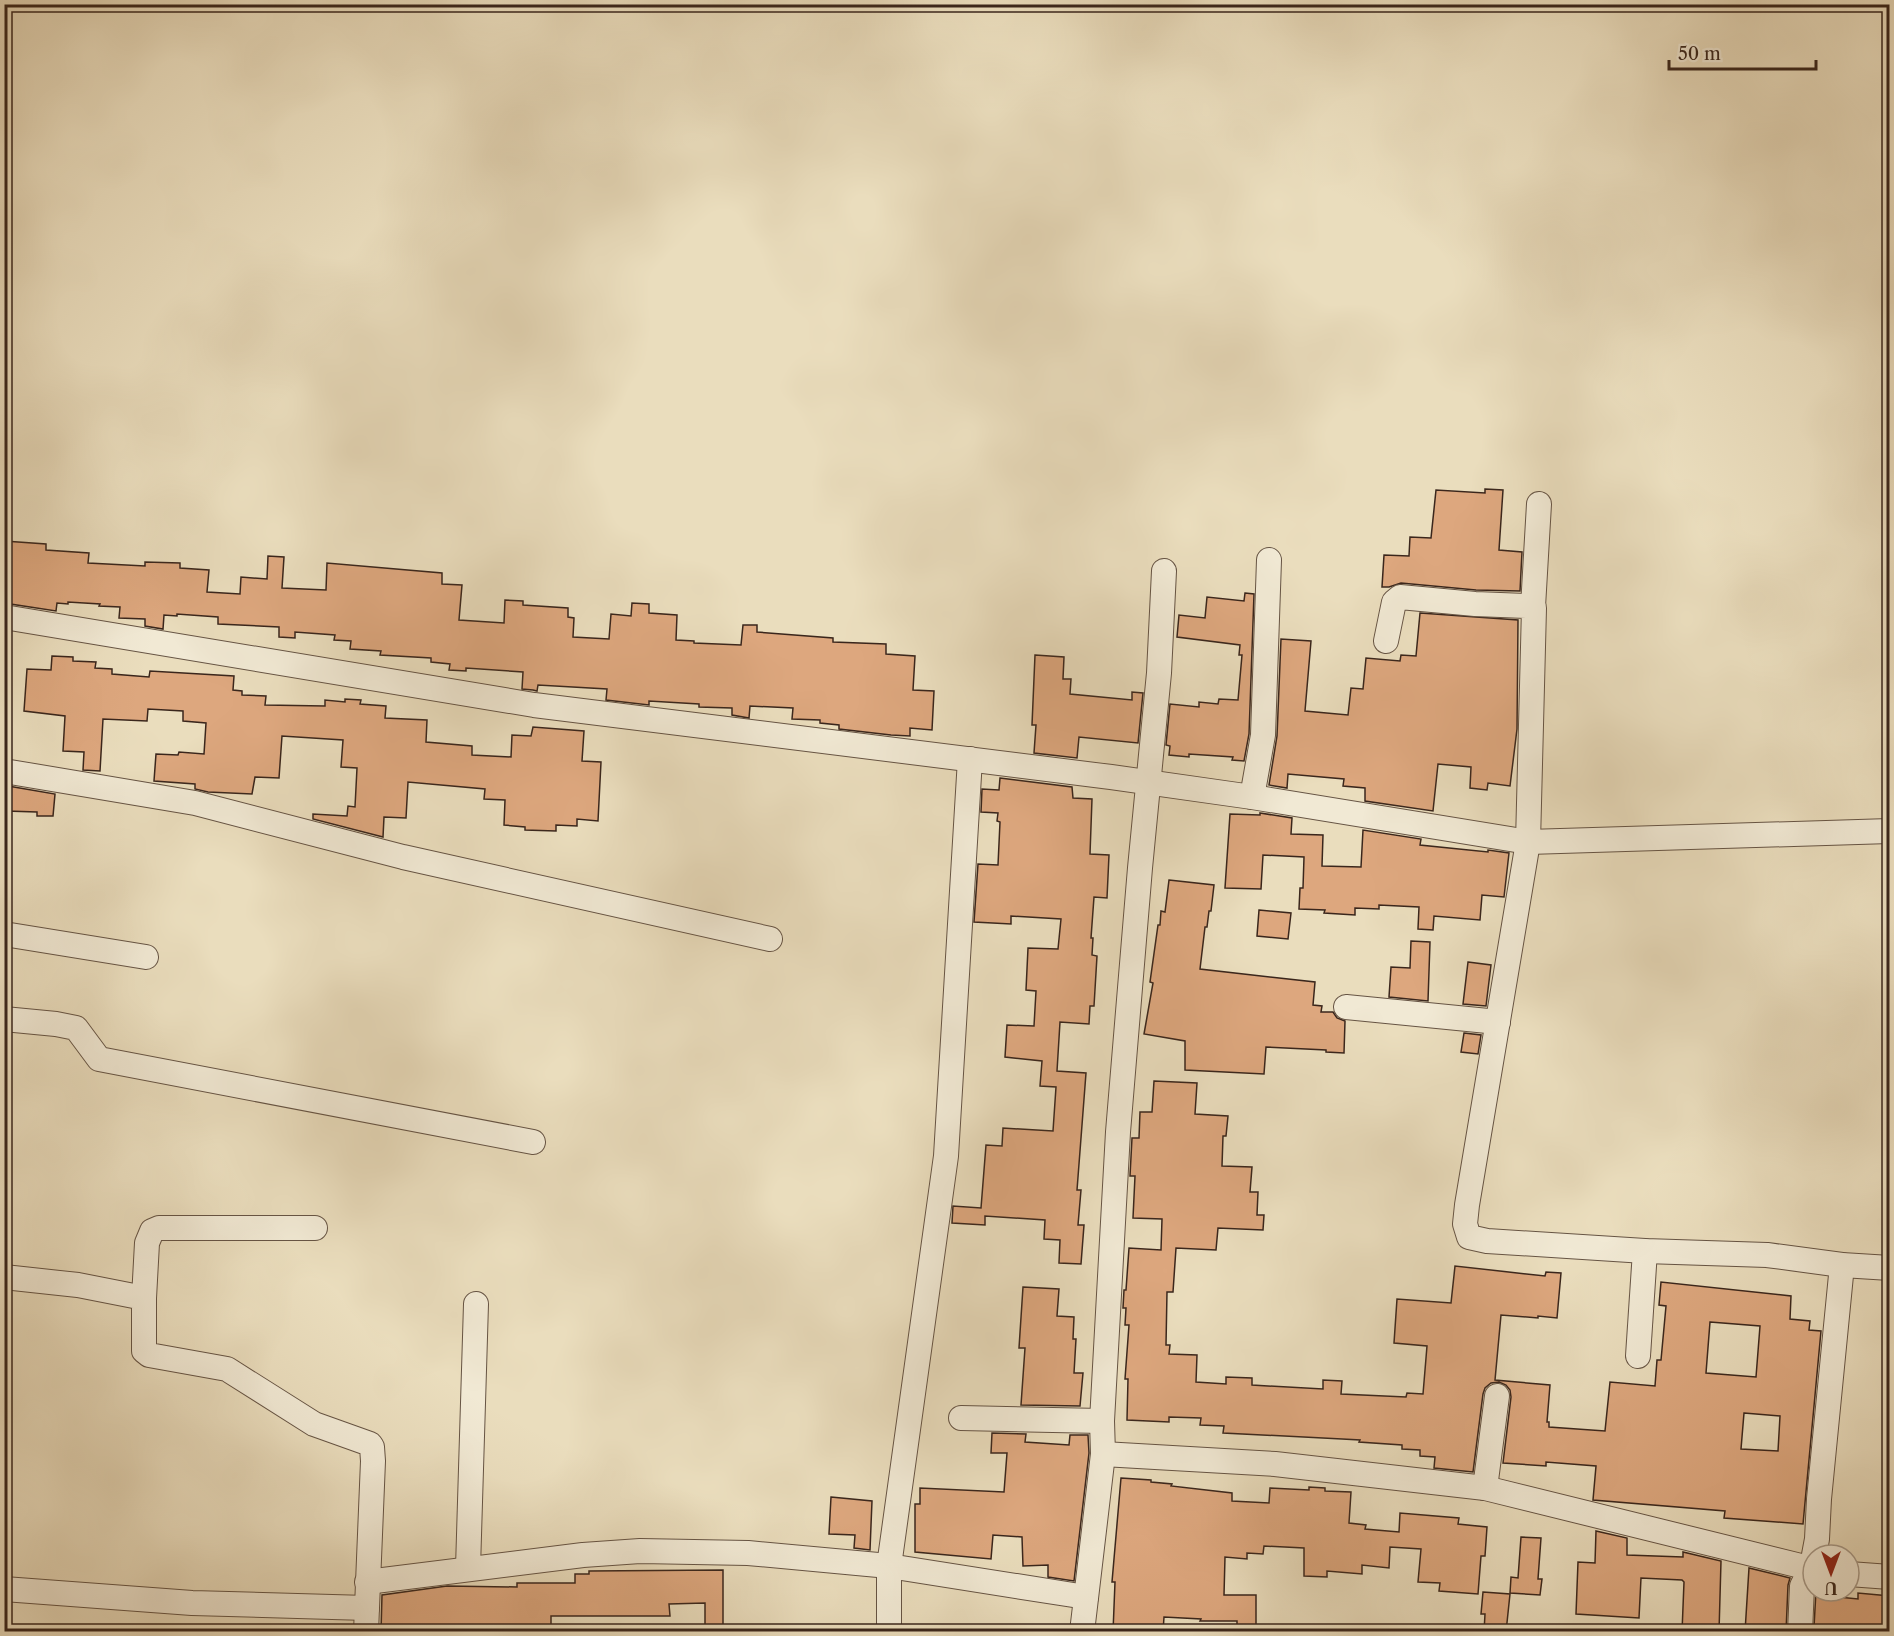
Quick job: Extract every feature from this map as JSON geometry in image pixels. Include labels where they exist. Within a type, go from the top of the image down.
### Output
[{"type":"street","points":[[1539,504],[1533,607],[1535,617],[1528,842],[1467,1205],[1466,1232],[1469,1237],[1487,1241],[1646,1251],[1767,1255],[1842,1265],[1890,1268]]},
{"type":"street","points":[[1252,797],[1263,735],[1269,560]]},
{"type":"street","points":[[1082,1632],[1103,1454],[1102,1420],[1118,1132],[1148,783],[1160,673],[1164,572]]},
{"type":"street","points":[[1386,641],[1394,602],[1400,597],[1533,607]]},
{"type":"street","points":[[4,617],[534,705],[970,759],[1252,797],[1528,842],[1890,831]]},
{"type":"street","points":[[889,1632],[889,1566],[946,1156],[970,759]]},
{"type":"street","points":[[4,771],[195,803],[403,857],[770,939]]},
{"type":"street","points":[[4,934],[146,957]]},
{"type":"street","points":[[1346,1007],[1498,1022]]},
{"type":"street","points":[[4,1019],[76,1028],[99,1059],[533,1142]]},
{"type":"street","points":[[315,1228],[159,1228],[152,1231],[147,1243],[144,1351],[149,1355],[226,1369],[314,1424],[370,1444],[374,1452],[374,1461],[366,1632]]},
{"type":"street","points":[[1638,1356],[1646,1251]]},
{"type":"street","points":[[1816,1543],[1842,1265]]},
{"type":"street","points":[[4,1277],[78,1285],[144,1298]]},
{"type":"street","points":[[468,1568],[476,1304]]},
{"type":"street","points":[[1485,1488],[1497,1396]]},
{"type":"street","points":[[961,1418],[1102,1420]]},
{"type":"street","points":[[1103,1454],[1275,1464],[1485,1488],[1801,1560]]},
{"type":"street","points":[[367,1582],[583,1555],[640,1551],[748,1553],[889,1566],[1086,1597]]},
{"type":"street","points":[[1861,1575],[1890,1577]]},
{"type":"street","points":[[4,1589],[192,1603],[367,1608]]},
{"type":"street","points":[[1800,1632],[1801,1603]]},
{"type":"building","points":[[1485,489],[1503,490],[1499,550],[1522,552],[1520,591],[1476,590],[1401,583],[1382,587],[1384,555],[1409,556],[1410,537],[1431,538],[1436,490],[1485,493]]},
{"type":"building","points":[[4,541],[46,544],[46,550],[89,553],[88,563],[145,566],[145,562],[180,563],[180,568],[209,570],[207,592],[240,594],[241,577],[267,579],[268,556],[284,557],[282,588],[326,590],[327,563],[442,573],[442,584],[462,585],[459,620],[504,623],[505,600],[523,601],[523,605],[568,608],[568,617],[574,618],[573,637],[609,639],[611,614],[631,616],[632,603],[649,604],[649,613],[677,615],[676,640],[694,641],[694,643],[741,645],[743,625],[757,625],[757,632],[833,638],[833,642],[886,644],[886,654],[915,656],[913,690],[934,691],[932,730],[910,728],[910,736],[891,735],[839,729],[839,725],[820,723],[820,720],[792,719],[793,708],[750,706],[749,718],[732,715],[732,708],[649,701],[649,705],[606,700],[607,689],[538,685],[537,691],[522,689],[523,672],[466,668],[466,671],[449,670],[450,664],[431,662],[431,658],[380,655],[381,651],[350,649],[351,641],[334,640],[335,635],[295,632],[295,638],[279,637],[279,627],[218,624],[218,617],[164,615],[163,629],[145,626],[145,619],[119,618],[120,607],[68,602],[68,604],[57,603],[56,611],[4,603]]},
{"type":"building","points":[[1245,593],[1254,594],[1249,734],[1244,761],[1232,760],[1233,757],[1169,755],[1170,746],[1166,745],[1170,704],[1199,707],[1199,702],[1218,704],[1219,699],[1238,700],[1242,655],[1239,655],[1240,645],[1177,637],[1179,615],[1205,618],[1207,597],[1244,601]]},
{"type":"building","points":[[1420,613],[1518,620],[1517,729],[1510,786],[1488,783],[1487,790],[1470,788],[1471,767],[1438,764],[1433,811],[1365,801],[1365,788],[1343,786],[1344,779],[1288,774],[1287,788],[1269,785],[1277,736],[1281,639],[1311,641],[1305,711],[1348,715],[1351,688],[1363,689],[1366,658],[1400,661],[1401,655],[1416,656]]},
{"type":"building","points":[[1035,655],[1064,657],[1063,679],[1071,679],[1070,694],[1132,700],[1132,692],[1143,693],[1138,743],[1079,737],[1077,758],[1034,753],[1036,725],[1032,725]]},
{"type":"building","points":[[52,656],[73,657],[73,661],[96,662],[95,668],[112,669],[112,674],[149,677],[150,671],[234,676],[233,690],[242,691],[242,695],[266,696],[265,705],[325,706],[325,700],[345,702],[345,699],[361,700],[360,704],[386,706],[385,718],[427,720],[426,742],[472,746],[472,755],[511,757],[512,735],[531,736],[533,727],[584,731],[582,761],[601,762],[598,821],[577,819],[577,826],[556,825],[556,831],[525,830],[525,827],[504,825],[505,800],[484,799],[485,789],[408,782],[406,818],[384,817],[383,837],[313,819],[313,814],[347,816],[348,806],[355,807],[357,768],[341,767],[343,740],[282,736],[279,778],[255,777],[252,794],[208,792],[195,789],[195,784],[154,781],[156,754],[178,755],[179,752],[204,754],[206,723],[183,721],[183,711],[148,709],[147,721],[103,719],[100,771],[83,770],[84,752],[63,751],[65,716],[24,711],[27,669],[51,670]]},
{"type":"building","points":[[1000,778],[1072,787],[1073,798],[1092,799],[1090,854],[1109,855],[1107,898],[1094,897],[1091,938],[1093,938],[1092,955],[1097,956],[1094,1006],[1090,1006],[1089,1024],[1060,1022],[1057,1071],[1086,1073],[1077,1190],[1081,1190],[1078,1225],[1084,1225],[1081,1264],[1059,1263],[1060,1240],[1044,1239],[1045,1220],[985,1216],[985,1225],[952,1223],[953,1206],[981,1208],[986,1145],[1002,1146],[1003,1128],[1053,1131],[1056,1087],[1040,1086],[1042,1061],[1005,1057],[1007,1025],[1034,1026],[1036,991],[1026,990],[1028,948],[1058,949],[1061,919],[1011,916],[1011,924],[974,922],[978,864],[998,865],[1000,822],[997,821],[998,813],[981,812],[982,789],[999,790]]},
{"type":"building","points":[[8,786],[55,794],[53,816],[37,816],[37,812],[6,811]]},
{"type":"building","points":[[1260,813],[1292,818],[1291,834],[1323,835],[1322,866],[1361,867],[1363,830],[1421,839],[1420,845],[1509,853],[1504,897],[1482,895],[1480,920],[1434,916],[1433,930],[1418,929],[1419,907],[1379,905],[1379,909],[1355,908],[1355,915],[1299,909],[1300,888],[1303,888],[1304,857],[1263,855],[1261,889],[1225,888],[1230,814],[1260,815]]},
{"type":"building","points":[[1169,880],[1214,885],[1211,911],[1209,911],[1207,927],[1205,927],[1200,969],[1315,982],[1313,1005],[1322,1006],[1321,1012],[1333,1012],[1337,1018],[1345,1021],[1344,1053],[1266,1047],[1264,1074],[1185,1070],[1185,1041],[1144,1034],[1153,983],[1150,982],[1158,925],[1160,925],[1161,911],[1165,912]]},
{"type":"building","points":[[1259,910],[1291,913],[1288,939],[1257,936]]},
{"type":"building","points":[[1411,941],[1430,942],[1428,1001],[1389,997],[1391,967],[1410,968]]},
{"type":"building","points":[[1468,962],[1491,965],[1486,1006],[1463,1004]]},
{"type":"building","points":[[1464,1033],[1481,1035],[1478,1054],[1461,1052]]},
{"type":"building","points":[[1154,1081],[1197,1083],[1195,1114],[1228,1116],[1226,1136],[1223,1136],[1222,1166],[1252,1167],[1250,1192],[1258,1192],[1257,1215],[1264,1215],[1263,1230],[1218,1228],[1216,1250],[1176,1248],[1173,1292],[1167,1292],[1166,1345],[1170,1345],[1169,1354],[1197,1355],[1196,1382],[1226,1384],[1226,1377],[1252,1378],[1252,1385],[1323,1389],[1323,1380],[1342,1381],[1341,1394],[1406,1397],[1407,1393],[1423,1394],[1427,1346],[1394,1343],[1397,1299],[1451,1303],[1455,1266],[1545,1276],[1546,1272],[1561,1273],[1557,1318],[1501,1315],[1495,1380],[1550,1385],[1547,1422],[1549,1422],[1549,1427],[1605,1431],[1610,1382],[1655,1386],[1657,1360],[1661,1360],[1666,1306],[1659,1305],[1661,1282],[1791,1296],[1790,1319],[1810,1321],[1809,1330],[1821,1331],[1803,1524],[1724,1518],[1725,1511],[1593,1500],[1596,1466],[1546,1462],[1546,1466],[1503,1463],[1511,1397],[1506,1385],[1499,1382],[1491,1383],[1485,1388],[1483,1394],[1473,1472],[1434,1468],[1435,1457],[1420,1456],[1420,1450],[1402,1449],[1402,1445],[1359,1442],[1360,1440],[1223,1433],[1224,1426],[1200,1425],[1201,1418],[1169,1417],[1169,1422],[1127,1420],[1128,1379],[1125,1379],[1129,1325],[1125,1325],[1126,1308],[1123,1308],[1129,1248],[1161,1250],[1162,1219],[1133,1218],[1135,1176],[1130,1176],[1132,1138],[1139,1138],[1140,1112],[1152,1112]],"holes":[[[1710,1322],[1760,1326],[1756,1377],[1706,1373]],[[1744,1413],[1780,1416],[1778,1451],[1741,1449]]]},
{"type":"building","points":[[1023,1287],[1059,1289],[1057,1316],[1074,1317],[1073,1339],[1076,1339],[1074,1373],[1083,1373],[1080,1406],[1021,1405],[1025,1348],[1019,1348]]},
{"type":"building","points":[[992,1433],[1026,1434],[1025,1442],[1069,1445],[1070,1435],[1088,1435],[1089,1453],[1074,1581],[1048,1577],[1048,1565],[1023,1566],[1022,1537],[993,1535],[991,1559],[915,1552],[915,1504],[920,1504],[920,1488],[1004,1492],[1007,1453],[991,1453]]},
{"type":"building","points":[[1121,1478],[1151,1480],[1151,1482],[1172,1484],[1171,1486],[1232,1493],[1232,1501],[1269,1503],[1270,1488],[1309,1490],[1309,1487],[1325,1488],[1325,1491],[1351,1492],[1349,1523],[1366,1525],[1365,1529],[1399,1532],[1400,1513],[1459,1518],[1458,1524],[1487,1527],[1485,1556],[1481,1556],[1478,1594],[1439,1591],[1440,1583],[1418,1582],[1421,1549],[1390,1547],[1389,1568],[1362,1565],[1362,1574],[1327,1571],[1327,1577],[1304,1576],[1304,1548],[1264,1546],[1263,1554],[1247,1553],[1247,1559],[1225,1557],[1224,1595],[1256,1595],[1256,1631],[1237,1631],[1237,1621],[1200,1621],[1201,1619],[1164,1617],[1163,1632],[1113,1632],[1115,1582],[1112,1582]]},
{"type":"building","points":[[831,1497],[872,1501],[870,1550],[854,1548],[855,1535],[829,1534]]},
{"type":"building","points":[[1596,1531],[1627,1538],[1627,1555],[1683,1557],[1683,1552],[1721,1561],[1719,1632],[1682,1632],[1684,1582],[1682,1580],[1641,1578],[1639,1618],[1576,1614],[1578,1562],[1595,1563]]},
{"type":"building","points":[[1521,1537],[1541,1538],[1538,1579],[1542,1579],[1540,1595],[1510,1593],[1511,1577],[1518,1578]]},
{"type":"building","points":[[1749,1568],[1790,1578],[1786,1632],[1745,1632]]},
{"type":"building","points":[[723,1570],[723,1630],[705,1631],[705,1603],[669,1604],[670,1616],[551,1616],[551,1625],[532,1625],[532,1630],[381,1632],[382,1595],[447,1586],[517,1587],[517,1583],[575,1583],[575,1574],[589,1574],[589,1571]]},
{"type":"building","points":[[1483,1592],[1510,1594],[1506,1632],[1484,1632],[1485,1614],[1481,1614]]},
{"type":"building","points":[[1861,1593],[1890,1596],[1890,1632],[1829,1632],[1829,1628],[1814,1627],[1815,1603],[1861,1603]]}]
